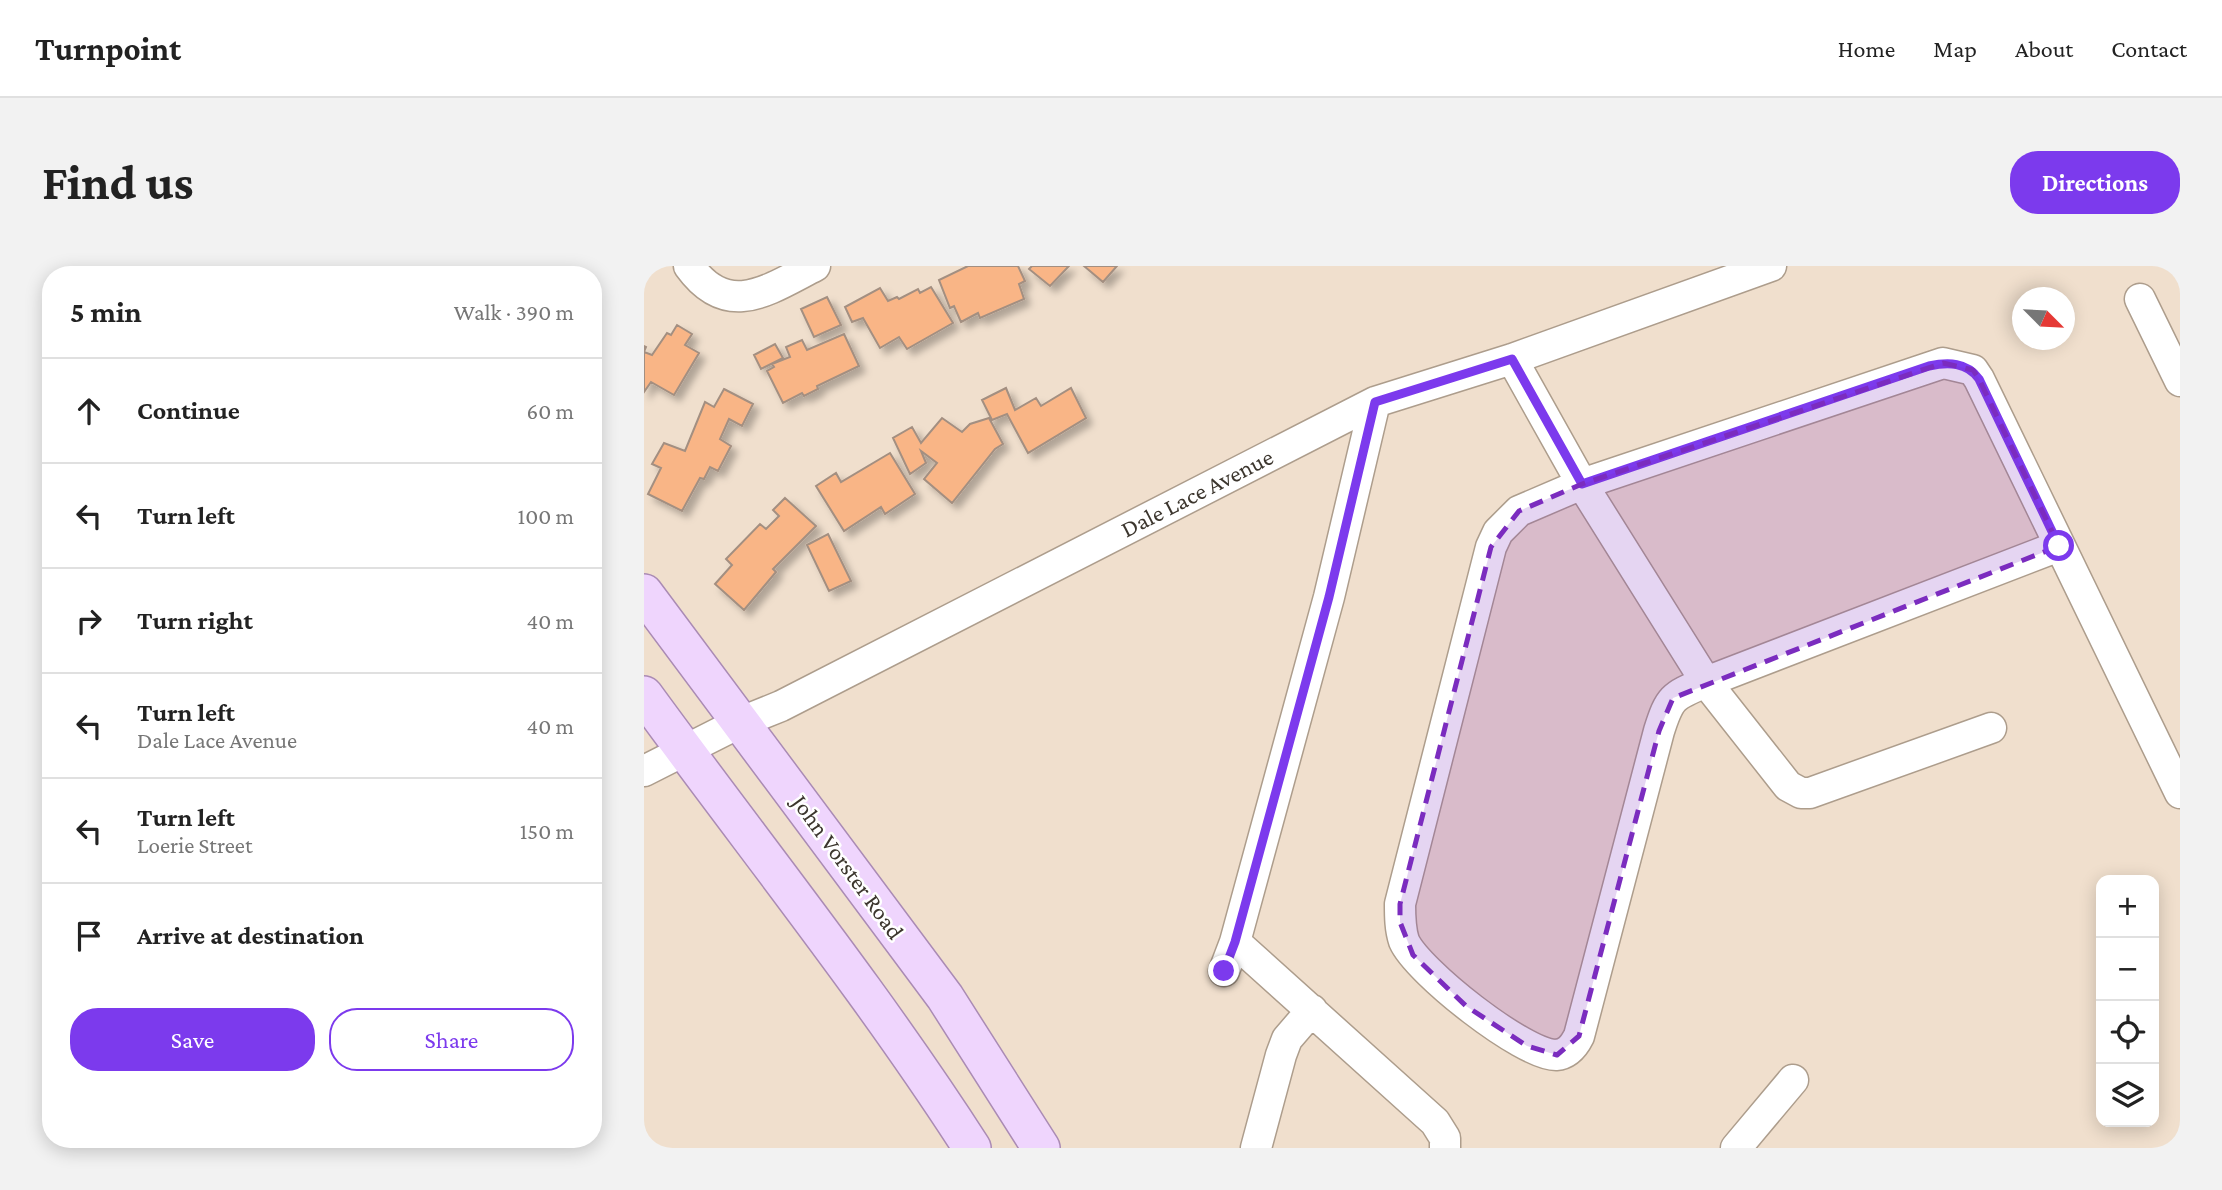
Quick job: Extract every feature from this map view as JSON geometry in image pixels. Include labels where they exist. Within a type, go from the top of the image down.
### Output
[{"type":"main road","name":"John Vorster Road","points":[[644,593],[945,997],[1041,1148]]},
{"type":"main road","points":[[644,695],[873,1001],[972,1148]]},
{"type":"street","points":[[689,266],[710,289],[728,297],[748,297],[815,266]]},
{"type":"street","name":"Dale Lace Avenue","points":[[644,771],[739,723],[781,706],[1375,402],[1512,359],[1771,266]]},
{"type":"street","points":[[2140,299],[2180,381]]},
{"type":"street","points":[[1512,359],[1582,484],[1706,682],[1788,786],[1801,793],[1810,793],[1991,728]]},
{"type":"street","points":[[2059,546],[1706,682],[1673,698],[1667,706],[1579,1036],[1567,1052],[1557,1055],[1542,1053],[1466,1006],[1413,955],[1404,941],[1400,904],[1491,547],[1498,532],[1520,512],[1582,484],[1943,363],[1953,363],[1973,370],[1979,379],[2180,793]]},
{"type":"street","points":[[1224,971],[1235,942],[1329,597],[1375,402]]},
{"type":"street","points":[[1235,942],[1436,1122],[1445,1139],[1445,1148]]},
{"type":"street","points":[[1256,1148],[1287,1039],[1312,1010]]},
{"type":"street","points":[[1736,1148],[1793,1080]]},
{"type":"highlighted area","points":[[1943,363],[1973,370],[1979,379],[2059,546],[1673,698],[1659,731],[1579,1036],[1557,1055],[1527,1046],[1466,1006],[1413,955],[1400,922],[1400,904],[1491,547],[1519,511],[1582,484]]},
{"type":"building","points":[[968,266],[1018,266],[1025,281],[1019,284],[1024,299],[980,318],[978,313],[961,322],[954,306],[950,308],[939,280]]},
{"type":"building","points":[[1032,266],[1069,266],[1050,286],[1029,269]]},
{"type":"building","points":[[1084,266],[1117,266],[1103,282]]},
{"type":"building","points":[[931,287],[953,323],[907,349],[899,337],[880,348],[863,318],[852,322],[845,307],[880,288],[888,301],[897,297],[899,299],[918,289],[920,293]]},
{"type":"building","points":[[827,297],[841,325],[814,337],[801,309]]},
{"type":"building","points":[[677,325],[692,334],[685,345],[699,353],[674,395],[651,382],[644,392],[644,352],[652,355],[667,333],[671,335]]},
{"type":"building","points":[[844,334],[859,366],[817,386],[818,389],[804,396],[802,393],[783,403],[767,371],[774,367],[772,364],[790,357],[786,347],[802,340],[807,350]]},
{"type":"building","points":[[775,344],[783,358],[761,369],[754,355]]},
{"type":"building","points":[[1006,388],[1015,410],[1036,398],[1041,406],[1071,388],[1086,418],[1028,453],[1007,414],[992,420],[982,400]]},
{"type":"building","points":[[724,389],[753,404],[742,426],[729,419],[720,439],[731,446],[718,471],[710,467],[704,479],[700,478],[682,511],[648,494],[661,468],[652,464],[664,443],[685,451],[705,402],[714,407]]},
{"type":"building","points":[[942,418],[962,432],[970,424],[989,418],[1003,444],[995,449],[952,503],[924,479],[937,463],[921,451],[926,463],[910,474],[893,438],[912,427],[921,443]]},
{"type":"building","points":[[890,453],[915,494],[885,514],[881,507],[844,531],[816,486],[836,473],[841,482]]},
{"type":"building","points":[[785,498],[816,526],[773,569],[776,572],[744,610],[715,584],[732,565],[726,559],[760,524],[766,529],[779,516],[773,510]]},
{"type":"building","points":[[828,534],[851,581],[829,591],[807,545]]},
{"type":"route","points":[[1224,971],[1235,942],[1329,597],[1375,402],[1512,359],[1582,484],[1929,366],[1953,363],[1973,370],[1979,379],[2059,546]]}]
